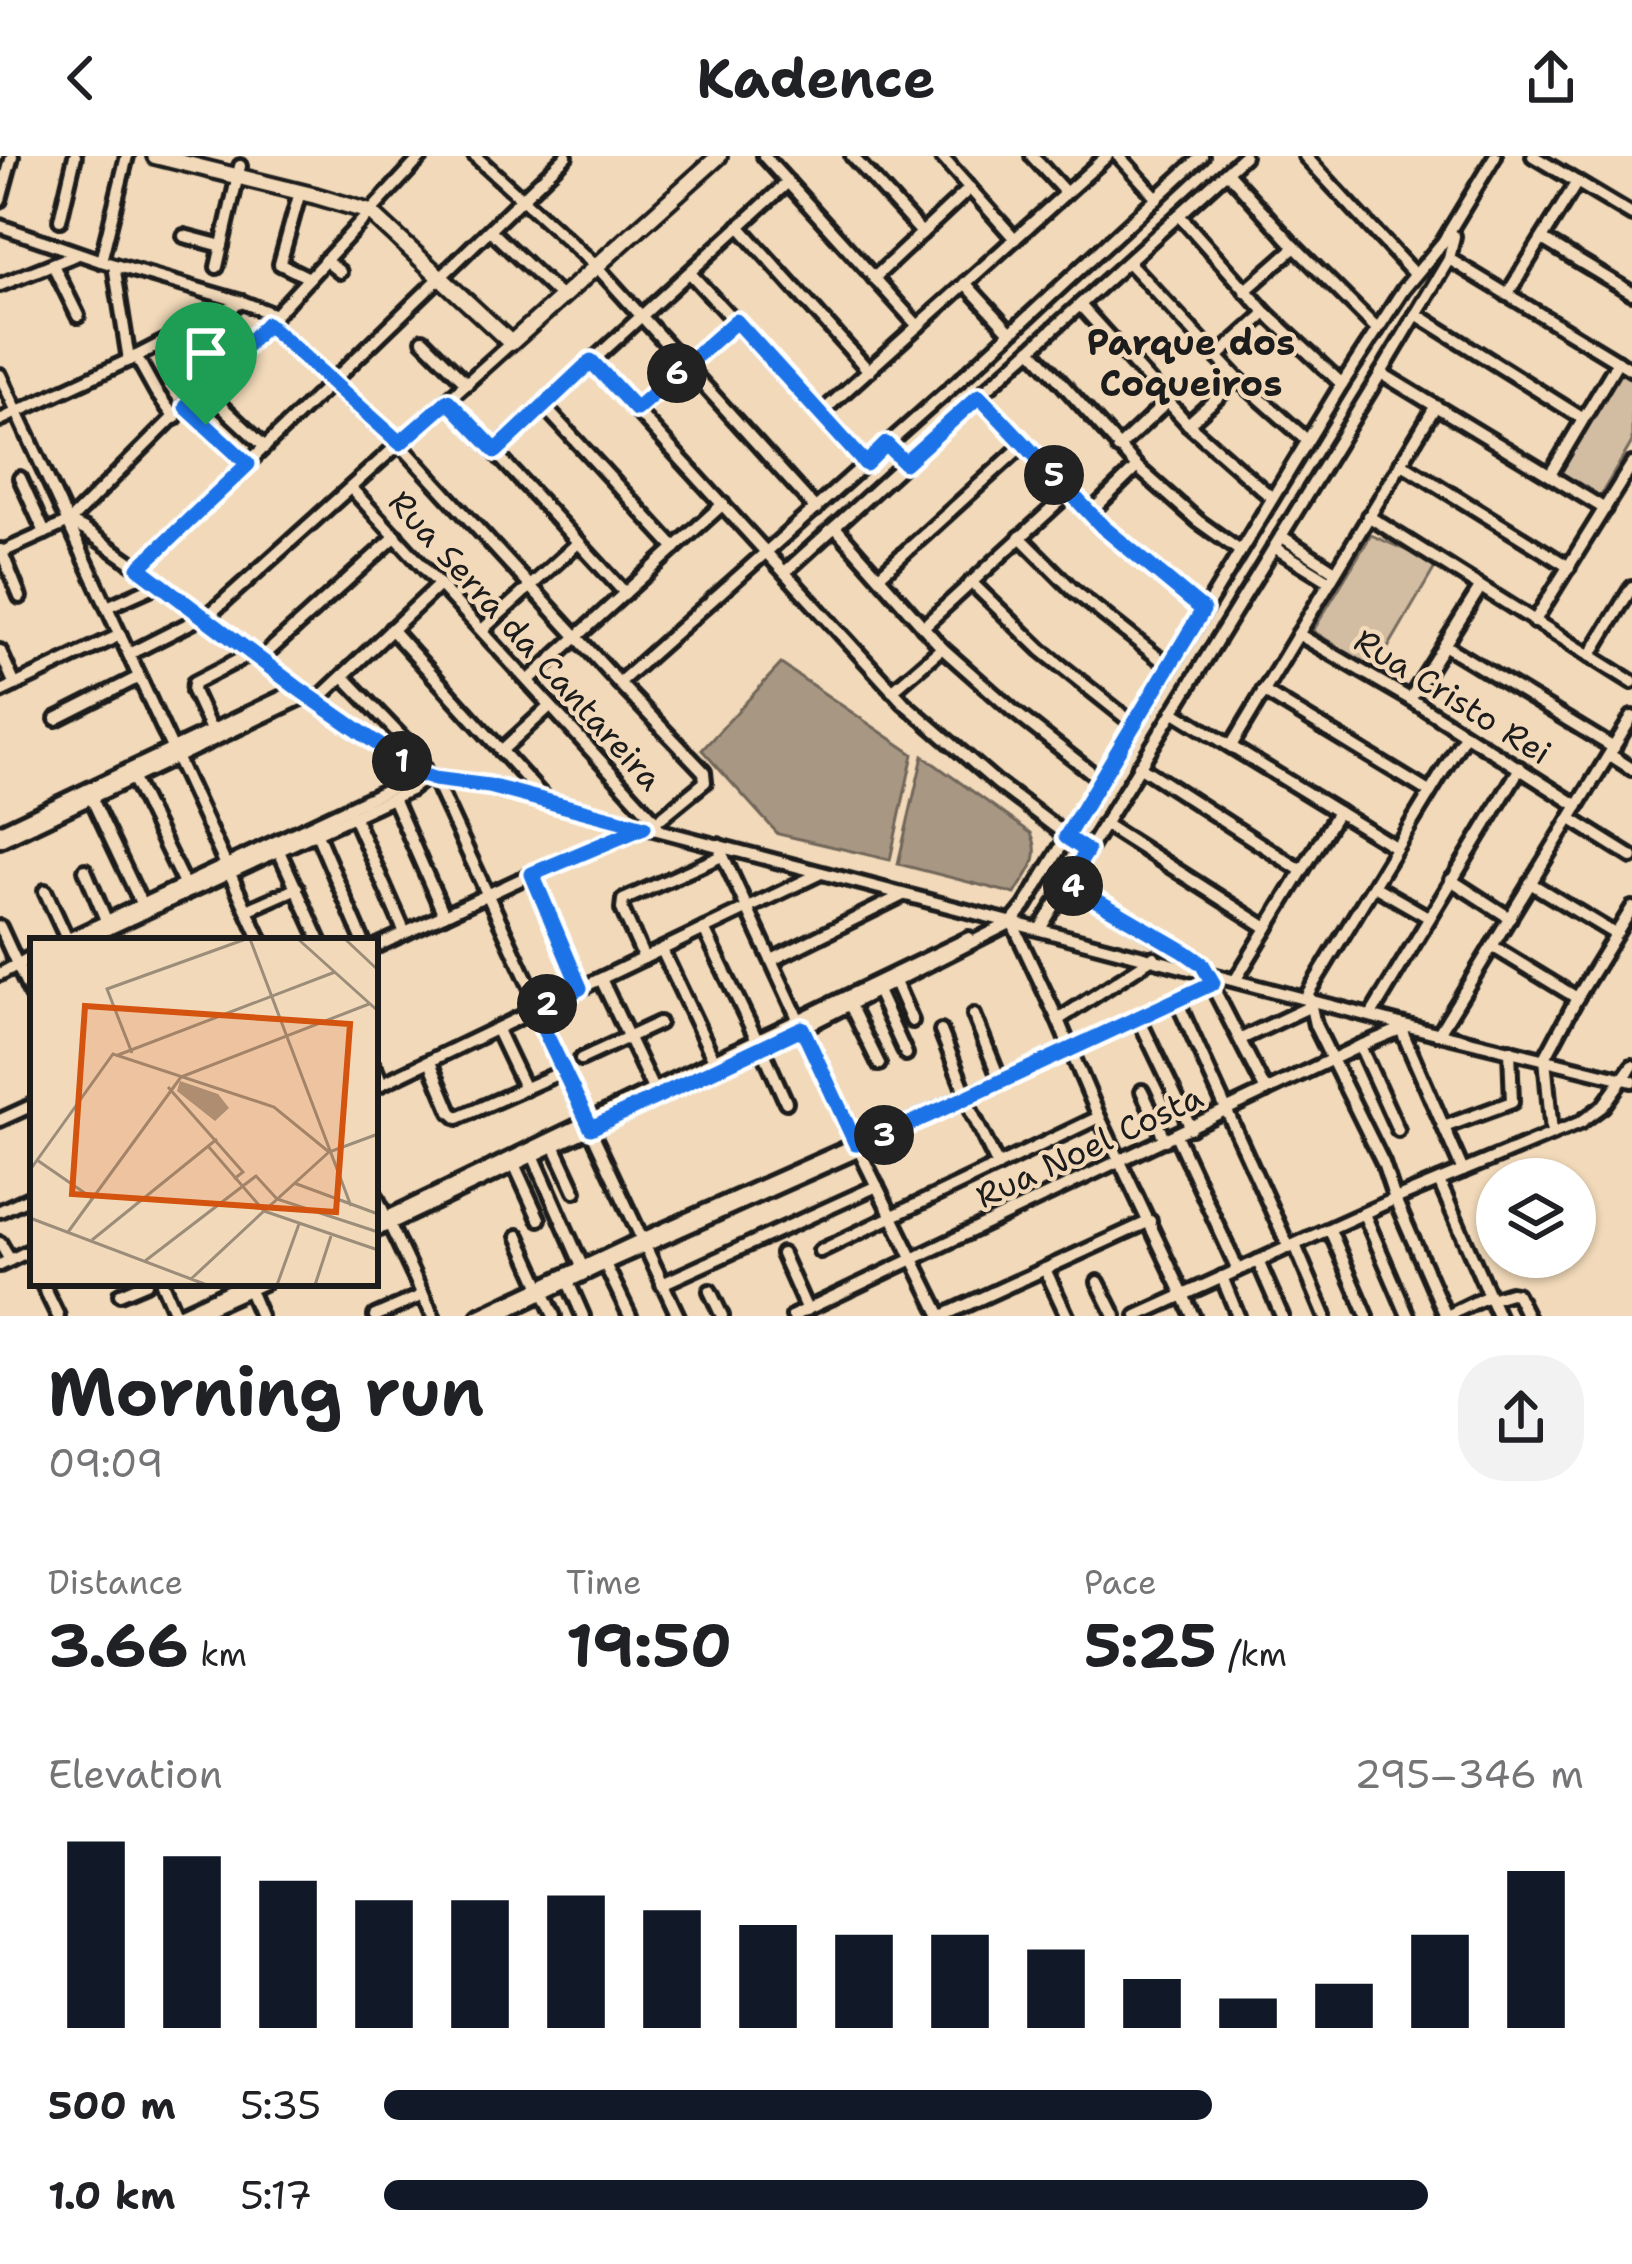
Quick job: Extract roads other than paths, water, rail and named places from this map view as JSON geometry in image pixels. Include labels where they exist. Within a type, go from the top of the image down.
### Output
[{"type":"main road","points":[[155,156],[238,171],[370,212],[511,343],[719,156]]},
{"type":"street","points":[[0,200],[12,156]]},
{"type":"street","points":[[60,220],[75,156]]},
{"type":"street","points":[[127,156],[108,263],[133,358],[175,418]]},
{"type":"street","points":[[20,597],[1,551],[69,523],[271,320],[422,156]]},
{"type":"street","points":[[475,156],[597,266],[816,508]]},
{"type":"street","points":[[764,156],[918,326]]},
{"type":"street","points":[[852,156],[922,232]]},
{"type":"street","points":[[941,156],[1015,238]]},
{"type":"street","points":[[1032,156],[1066,193]]},
{"type":"street","points":[[820,414],[1107,156]]},
{"type":"street","points":[[1119,156],[1157,198]]},
{"type":"street","points":[[619,683],[1202,156]]},
{"type":"street","points":[[785,572],[1244,156]]},
{"type":"street","points":[[1305,156],[1415,275]]},
{"type":"street","points":[[801,1024],[850,1005],[1012,922],[1025,906],[1377,328],[1443,242],[1498,156]]},
{"type":"street","points":[[1040,929],[1381,374],[1448,259],[1454,236],[1498,156]]},
{"type":"street","points":[[1533,156],[1632,215]]},
{"type":"street","points":[[139,568],[524,199],[562,157]]},
{"type":"street","points":[[217,267],[238,171]]},
{"type":"street","points":[[1227,172],[1294,248],[1377,328]]},
{"type":"street","points":[[496,451],[788,182]]},
{"type":"street","points":[[1507,295],[1576,182]]},
{"type":"street","points":[[874,278],[970,188]]},
{"type":"street","points":[[300,191],[280,264],[309,278]]},
{"type":"street","points":[[1179,215],[1266,313],[1342,384]]},
{"type":"street","points":[[1135,219],[1155,237]]},
{"type":"street","points":[[0,226],[242,302],[271,320],[400,443],[704,772],[706,779],[698,790],[653,826],[532,874],[378,946]]},
{"type":"street","points":[[739,226],[869,371]]},
{"type":"street","points":[[490,230],[562,298]]},
{"type":"street","points":[[184,236],[222,246]]},
{"type":"street","points":[[1542,239],[1632,293]]},
{"type":"street","points":[[1245,291],[1294,248]]},
{"type":"street","points":[[0,285],[78,254]]},
{"type":"street","points":[[1448,259],[1632,370]]},
{"type":"street","points":[[325,260],[340,272]]},
{"type":"street","points":[[1128,262],[1238,379],[1307,440]]},
{"type":"street","points":[[53,265],[78,316]]},
{"type":"street","points":[[690,273],[866,464]]},
{"type":"street","points":[[965,283],[1010,332]]},
{"type":"street","points":[[0,420],[242,302]]},
{"type":"street","points":[[1080,304],[1188,424],[1272,499]]},
{"type":"street","points":[[1217,357],[1266,313]]},
{"type":"street","points":[[1416,314],[1582,418]]},
{"type":"street","points":[[636,409],[736,321]]},
{"type":"street","points":[[423,340],[467,384]]},
{"type":"street","points":[[129,654],[204,618],[511,343]]},
{"type":"street","points":[[1367,345],[1391,357]]},
{"type":"street","points":[[1031,349],[1118,448],[1198,521],[1243,548],[1274,547],[1332,576]]},
{"type":"street","points":[[990,352],[1008,370]]},
{"type":"street","points":[[591,361],[892,691],[949,743],[1087,851]]},
{"type":"street","points":[[1550,475],[1618,361]]},
{"type":"street","points":[[1381,374],[1605,509]]},
{"type":"street","points":[[0,375],[260,938]]},
{"type":"street","points":[[1188,424],[1238,379]]},
{"type":"street","points":[[202,388],[265,447]]},
{"type":"street","points":[[979,396],[1090,513],[1203,610]]},
{"type":"street","points":[[448,401],[625,593]]},
{"type":"street","points":[[1118,448],[1168,401]]},
{"type":"street","points":[[543,405],[675,548]]},
{"type":"street","points":[[186,407],[248,464]]},
{"type":"street","points":[[1232,746],[1435,407]]},
{"type":"street","points":[[886,444],[905,463]]},
{"type":"street","points":[[879,576],[1024,444]]},
{"type":"street","points":[[1401,463],[1570,567]]},
{"type":"street","points":[[1534,622],[1605,509],[1627,484],[1632,464]]},
{"type":"street","points":[[1090,513],[1137,467]]},
{"type":"street","points":[[20,478],[45,532]]},
{"type":"street","name":"Rua Serra da Cantareira","points":[[351,488],[529,681],[653,826]]},
{"type":"street","points":[[923,627],[1070,492]]},
{"type":"street","points":[[529,681],[724,504]]},
{"type":"street","points":[[1368,516],[1632,682]]},
{"type":"street","points":[[69,523],[427,775],[653,826],[720,850],[1154,957],[1308,1003],[1628,1080]]},
{"type":"street","points":[[835,527],[942,649],[1101,780]]},
{"type":"street","points":[[212,732],[193,691],[194,683],[256,656],[396,536]]},
{"type":"street","points":[[1020,537],[1073,590],[1170,668]]},
{"type":"street","points":[[482,631],[579,542]]},
{"type":"street","points":[[971,582],[1029,639],[1135,725]]},
{"type":"street","points":[[107,607],[159,584]]},
{"type":"street","points":[[0,831],[343,676],[440,584]]},
{"type":"street","points":[[1590,656],[1632,587]]},
{"type":"street","points":[[1410,699],[1480,588]]},
{"type":"street","points":[[392,629],[548,802]]},
{"type":"street","name":"Rua Cristo Rei","points":[[1298,634],[1578,806]]},
{"type":"street","points":[[0,692],[120,635]]},
{"type":"street","points":[[1444,645],[1632,769]]},
{"type":"street","points":[[892,691],[942,649]]},
{"type":"street","points":[[0,651],[15,685]]},
{"type":"street","points":[[343,676],[417,753],[488,895],[678,1316]]},
{"type":"street","points":[[56,718],[139,677]]},
{"type":"street","points":[[1263,691],[1429,792]]},
{"type":"street","points":[[501,752],[550,706]]},
{"type":"street","points":[[1173,711],[1395,848]]},
{"type":"street","points":[[1439,1033],[1632,717]]},
{"type":"street","points":[[0,842],[134,779],[212,732],[232,727]]},
{"type":"street","points":[[1465,735],[1314,979],[1308,1003],[1384,1162],[1395,1199],[1447,1316],[1510,1293],[1516,1294],[1527,1316]]},
{"type":"street","points":[[1139,766],[1302,871]]},
{"type":"street","points":[[1372,1015],[1520,768]]},
{"type":"street","points":[[87,938],[184,884],[279,851],[410,790],[427,775]]},
{"type":"street","points":[[71,938],[427,775]]},
{"type":"street","points":[[512,792],[525,777]]},
{"type":"street","points":[[134,779],[184,884]]},
{"type":"street","points":[[393,798],[444,915]]},
{"type":"street","points":[[92,799],[142,905]]},
{"type":"street","points":[[1236,979],[1338,812]]},
{"type":"street","points":[[354,817],[405,933]]},
{"type":"street","points":[[1571,819],[1632,857]]},
{"type":"street","points":[[1104,824],[1267,928]]},
{"type":"street","points":[[316,834],[363,938]]},
{"type":"street","points":[[644,958],[623,900],[720,850]]},
{"type":"street","points":[[720,850],[942,1316],[1150,1221]]},
{"type":"street","points":[[279,851],[319,938]]},
{"type":"street","points":[[86,870],[120,938]]},
{"type":"street","points":[[379,1085],[822,872]]},
{"type":"street","points":[[532,874],[580,988]]},
{"type":"street","points":[[1451,880],[1510,918]]},
{"type":"street","points":[[1067,883],[1185,952],[1210,977],[1266,1091]]},
{"type":"street","points":[[1530,883],[1615,934]]},
{"type":"street","points":[[1374,886],[1428,917]]},
{"type":"street","points":[[247,910],[297,889]]},
{"type":"street","points":[[45,892],[65,938]]},
{"type":"street","points":[[772,960],[905,894]]},
{"type":"street","points":[[1552,1133],[1545,1058],[1632,908]]},
{"type":"street","points":[[1012,922],[1193,1316]]},
{"type":"street","points":[[381,1224],[801,1024],[936,952],[1012,922]]},
{"type":"street","points":[[0,927],[30,993]]},
{"type":"street","points":[[704,929],[786,1102]]},
{"type":"street","points":[[1492,946],[1577,998]]},
{"type":"street","points":[[662,950],[714,1060]]},
{"type":"street","points":[[1058,1020],[1154,957]]},
{"type":"street","points":[[0,975],[30,961]]},
{"type":"street","points":[[497,1316],[582,1267],[1139,1019],[1210,977]]},
{"type":"street","points":[[601,979],[653,1089]]},
{"type":"street","points":[[895,982],[912,1021]]},
{"type":"street","points":[[877,991],[906,1054]]},
{"type":"street","points":[[1177,1000],[1325,1316]]},
{"type":"street","points":[[1240,1040],[1308,1003]]},
{"type":"street","points":[[850,1005],[878,1064]]},
{"type":"street","points":[[974,1016],[1000,1080]]},
{"type":"street","points":[[1139,1019],[1191,1129]]},
{"type":"street","points":[[581,1059],[659,1023]]},
{"type":"street","points":[[1405,1027],[1463,1171]]},
{"type":"street","name":"Rua Noel Costa","points":[[793,1316],[1405,1027]]},
{"type":"street","points":[[497,1030],[525,1089]]},
{"type":"street","points":[[941,1031],[998,1166]]},
{"type":"street","points":[[381,1224],[554,1145],[653,1089],[759,1044]]},
{"type":"street","points":[[1360,1046],[1398,1130]]},
{"type":"street","points":[[1444,1127],[1512,1102],[1510,1051]]},
{"type":"street","points":[[430,1062],[458,1118],[564,1071]]},
{"type":"street","points":[[1141,1315],[1595,1114],[1628,1080],[1632,1066]]},
{"type":"street","points":[[1142,1090],[1238,1270]]},
{"type":"street","points":[[0,1120],[30,1106]]},
{"type":"street","points":[[820,1251],[1100,1118]]},
{"type":"street","points":[[554,1145],[575,1191]]},
{"type":"street","points":[[533,1155],[582,1267]]},
{"type":"street","points":[[514,1164],[539,1219]]},
{"type":"street","points":[[1438,1181],[1498,1316]]},
{"type":"street","points":[[662,1285],[877,1186]]},
{"type":"street","points":[[0,1211],[30,1197]]},
{"type":"street","points":[[1364,1214],[1408,1316]]},
{"type":"street","points":[[381,1224],[433,1316]]},
{"type":"street","points":[[1330,1230],[1367,1316]]},
{"type":"street","points":[[518,1236],[554,1316]]},
{"type":"street","points":[[478,1316],[568,1282],[644,1242]]},
{"type":"street","points":[[0,1243],[5,1262],[30,1251]]},
{"type":"street","points":[[782,1254],[807,1310]]},
{"type":"street","points":[[1258,1261],[1282,1316]]},
{"type":"street","points":[[605,1264],[630,1316]]},
{"type":"street","points":[[1045,1269],[1067,1316]]},
{"type":"street","points":[[1222,1277],[1238,1316]]},
{"type":"street","points":[[568,1282],[583,1316]]},
{"type":"street","points":[[1098,1282],[1115,1316]]},
{"type":"street","points":[[43,1286],[58,1316]]},
{"type":"street","points":[[120,1294],[139,1286]]},
{"type":"street","points":[[166,1286],[175,1316],[247,1287]]},
{"type":"street","points":[[191,1316],[247,1287]]},
{"type":"street","points":[[247,1287],[260,1316]]},
{"type":"street","points":[[710,1291],[722,1316]]},
{"type":"street","points":[[375,1316],[422,1295]]},
{"type":"street","points":[[226,1300],[233,1316]]},
{"type":"district","name":"Parque dos Coqueiros","points":[[1191,362]]}]
